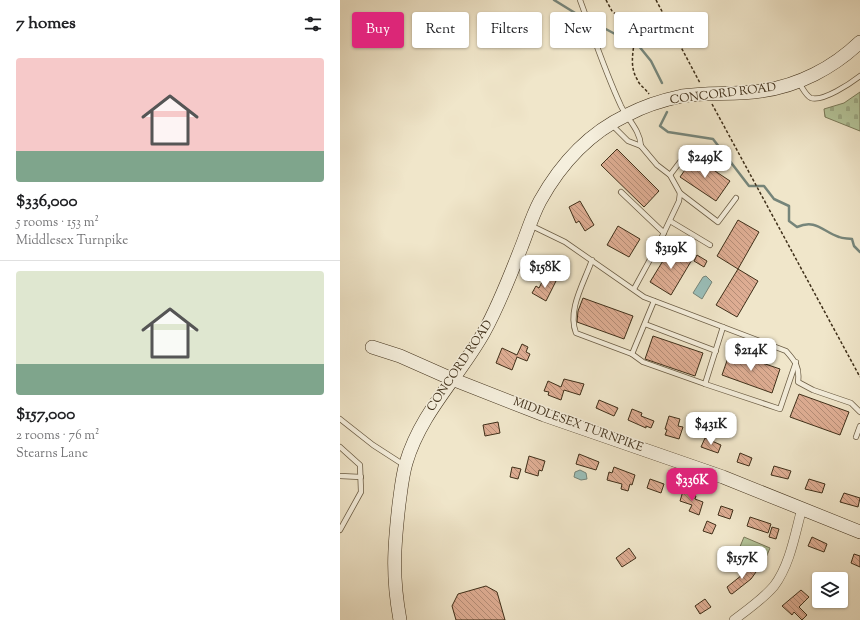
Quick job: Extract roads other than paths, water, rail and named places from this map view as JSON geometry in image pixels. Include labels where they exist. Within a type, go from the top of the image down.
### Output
[{"type":"main road","name":"CONCORD ROAD","points":[[400,620],[394,575],[393,552],[402,479],[406,465],[423,423],[478,343],[499,303],[539,203],[571,157],[590,138],[611,124],[626,115],[652,104],[681,97],[762,91],[798,82],[835,62],[860,42]]},
{"type":"main road","name":"MIDDLESEX TURNPIKE","points":[[372,347],[400,356],[452,380],[544,415],[723,477],[860,532]]},
{"type":"street","points":[[734,620],[772,588],[778,580],[789,552],[802,508]]},
{"type":"lane","points":[[580,0],[618,99],[626,115],[637,130],[641,146],[657,165],[670,175],[680,193],[718,222],[736,198]]},
{"type":"lane","points":[[798,82],[808,95],[814,98],[835,91],[860,76]]},
{"type":"lane","points":[[611,124],[628,141],[641,146]]},
{"type":"lane","points":[[670,175],[683,158]]},
{"type":"lane","points":[[621,192],[664,233]]},
{"type":"lane","points":[[634,289],[670,221],[679,201],[680,193]]},
{"type":"lane","points":[[670,221],[710,245]]},
{"type":"lane","points":[[530,225],[565,242],[644,297],[786,351],[796,362],[799,369],[798,382],[813,390],[851,403],[860,412]]},
{"type":"lane","points":[[592,260],[573,314],[573,324],[576,333],[632,354],[643,362],[780,410],[796,362]]},
{"type":"lane","points":[[632,354],[654,301]]},
{"type":"lane","points":[[645,324],[716,351]]},
{"type":"lane","points":[[705,384],[723,327]]},
{"type":"lane","points":[[340,419],[373,445],[406,465]]},
{"type":"lane","points":[[856,437],[860,426]]},
{"type":"lane","points":[[340,447],[360,465],[361,477],[361,492],[340,530]]},
{"type":"lane","points":[[340,476],[361,477]]},
{"type":"water","points":[[706,276],[712,282],[702,299],[693,293],[703,277]]},
{"type":"water","points":[[580,470],[586,473],[587,479],[581,480],[574,477],[575,472]]},
{"type":"waterway","points":[[554,0],[574,12]]},
{"type":"waterway","points":[[606,29],[614,33]]},
{"type":"waterway","points":[[640,48],[651,61],[662,83]]},
{"type":"waterway","points":[[667,112],[660,126],[668,132],[713,139],[749,186],[764,186],[774,199],[789,206],[789,221],[797,227],[809,224],[814,225],[841,238],[852,239],[854,246],[860,252]]}]
